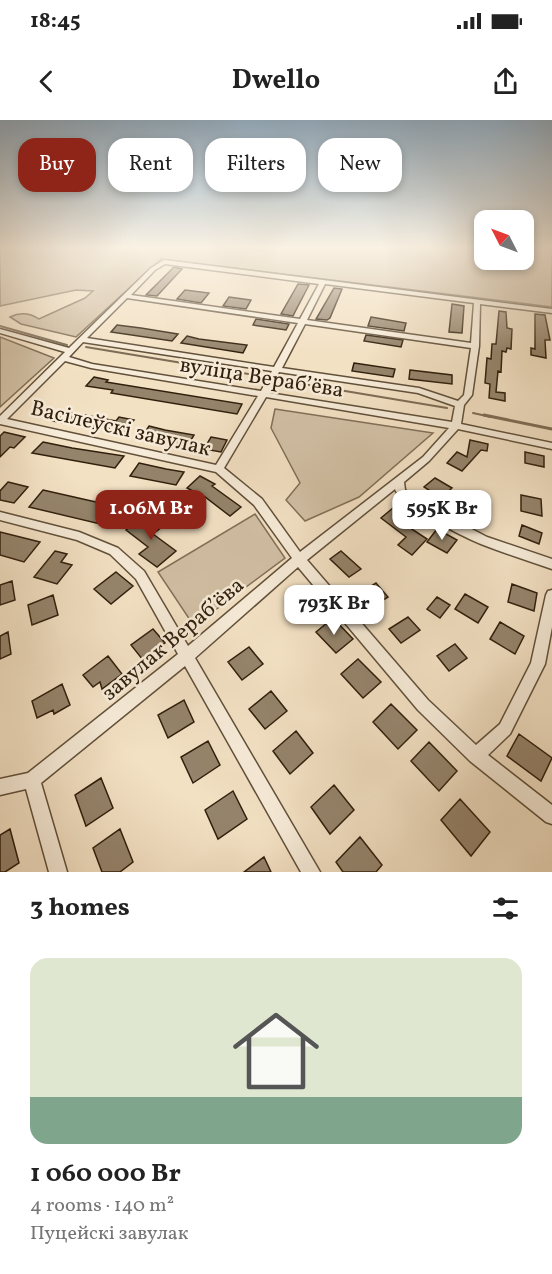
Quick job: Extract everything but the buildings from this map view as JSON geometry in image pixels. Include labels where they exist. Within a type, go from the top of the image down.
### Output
[{"type":"street","points":[[0,421],[140,282]]},
{"type":"street","points":[[219,469],[263,395],[323,282]]},
{"type":"street","points":[[332,282],[552,310]]},
{"type":"street","points":[[126,296],[475,346]]},
{"type":"street","points":[[456,426],[460,405],[468,396],[475,346],[477,301]]},
{"type":"street","name":"вуліца Верабʼёва","points":[[0,331],[68,355],[91,366],[456,426],[552,446]]},
{"type":"street","name":"вуліца Верабʼёва","points":[[83,340],[419,391],[460,405]]},
{"type":"street","name":"Васілеўскі завулак","points":[[0,421],[219,469],[258,502],[299,559],[423,705],[476,755],[552,816]]},
{"type":"street","name":"завулак Верабʼёва","points":[[0,787],[32,780],[187,656],[299,559],[399,482],[426,459],[456,426]]},
{"type":"street","points":[[399,482],[400,492],[414,504],[483,540],[552,564]]},
{"type":"street","points":[[0,516],[79,536],[114,551],[140,575],[310,872]]},
{"type":"street","points":[[476,755],[505,729],[538,664],[552,595]]},
{"type":"street","points":[[32,780],[58,872]]},
{"type":"shaded area","points":[[0,282],[136,282],[76,337],[21,324],[10,317],[25,314],[39,319],[85,298],[93,291],[76,290],[0,306]]},
{"type":"shaded area","points":[[349,282],[552,282],[552,307]]},
{"type":"shaded area","points":[[0,337],[54,358],[0,407]]},
{"type":"shaded area","points":[[275,409],[433,433],[359,497],[305,521],[286,500],[300,483],[271,428]]},
{"type":"shaded area","points":[[255,514],[285,558],[194,626],[158,572]]},
{"type":"waterway","points":[[0,326],[67,345]]},
{"type":"waterway","points":[[86,347],[260,376]]},
{"type":"waterway","points":[[285,381],[447,408]]},
{"type":"waterway","points":[[473,413],[491,417]]},
{"type":"waterway","points":[[484,415],[552,429]]}]
